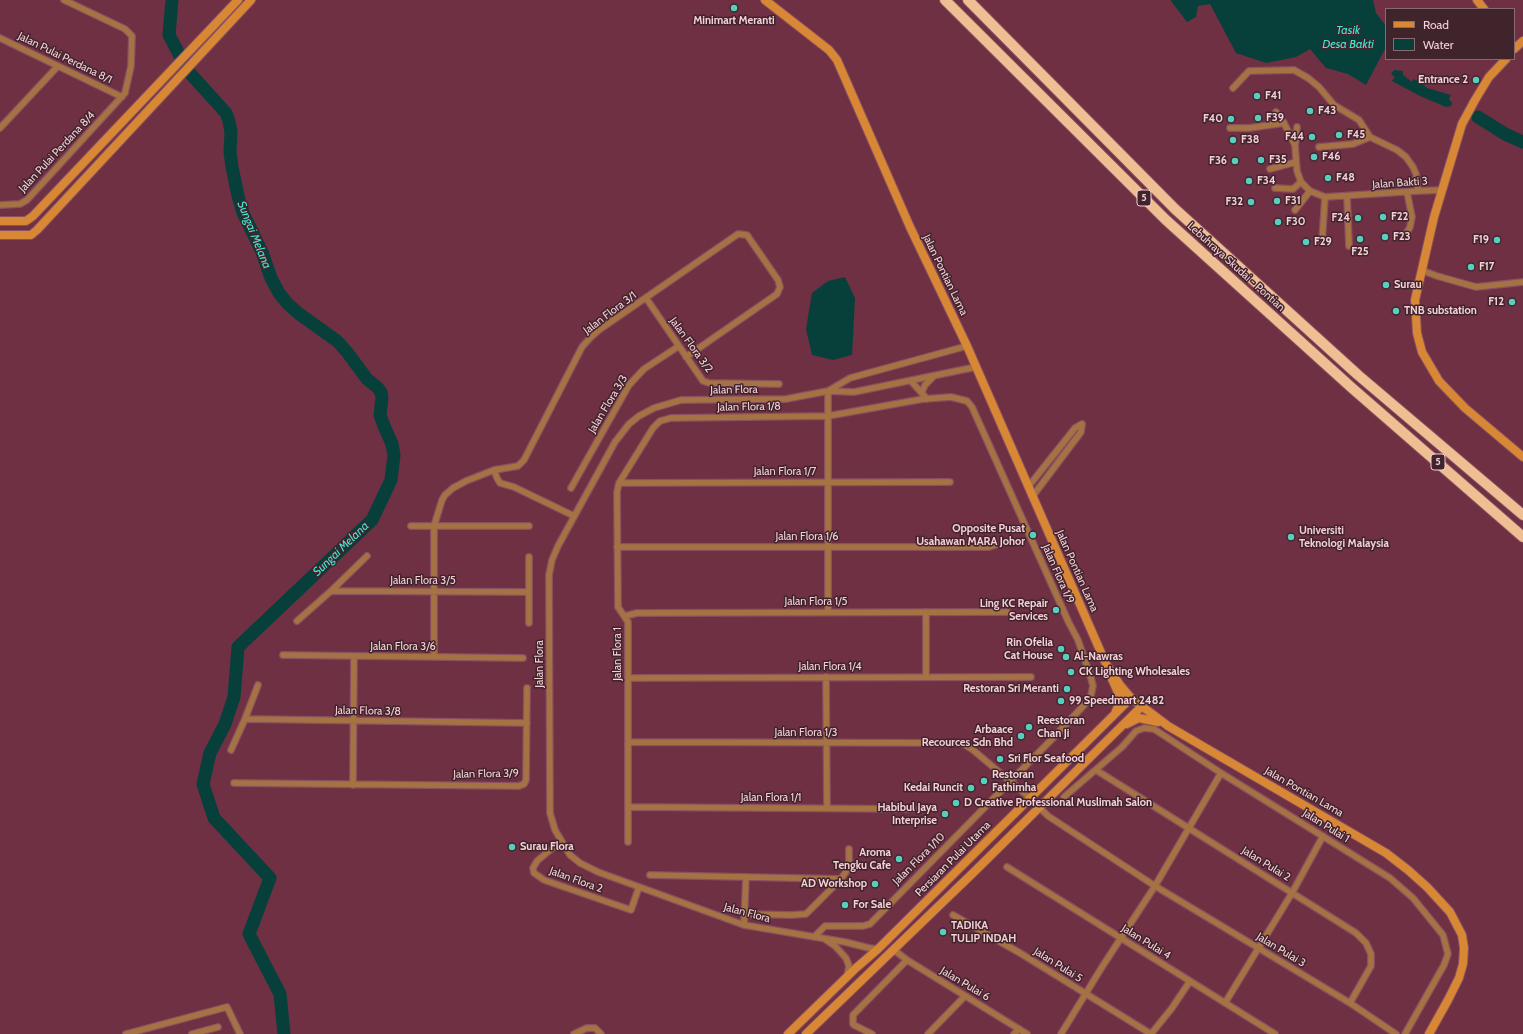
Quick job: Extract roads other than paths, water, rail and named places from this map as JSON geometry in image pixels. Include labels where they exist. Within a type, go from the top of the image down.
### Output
[{"type":"highway","name":"Lebuhraya Skudai - Pontian","points":[[945,0],[1166,220],[1352,388],[1523,537]]},
{"type":"highway","name":"Lebuhraya Skudai - Pontian","points":[[968,0],[1175,209],[1358,375],[1523,514]]},
{"type":"street","points":[[64,0],[124,29],[132,36],[131,66],[125,92],[122,97]]},
{"type":"street","points":[[0,221],[26,221],[33,216],[238,0]]},
{"type":"street","points":[[0,236],[31,235],[37,230],[251,0]]},
{"type":"street","name":"Jalan Pontian Lama","points":[[765,0],[829,50],[837,60],[910,227],[967,346],[1106,664],[1131,698],[1168,726],[1386,853],[1428,887],[1444,904],[1462,935],[1464,948],[1463,964],[1459,978],[1429,1034]]},
{"type":"street","points":[[1477,0],[1483,8]]},
{"type":"street","name":"Jalan Pulai Perdana 8/1","points":[[0,38],[122,97]]},
{"type":"street","points":[[1515,48],[1523,40]]},
{"type":"street","points":[[1505,60],[1489,77],[1462,124],[1442,190],[1414,300],[1417,333],[1422,352],[1439,380],[1465,408],[1523,457]]},
{"type":"street","points":[[0,128],[58,66]]},
{"type":"street","points":[[1233,88],[1249,71],[1294,70],[1308,78],[1319,87],[1334,105],[1359,120],[1370,137],[1397,150],[1406,157],[1416,174],[1418,191]]},
{"type":"street","name":"Jalan Pulai Perdana 8/4","points":[[0,205],[20,204],[27,200],[122,97]]},
{"type":"street","points":[[1276,112],[1284,123],[1295,146]]},
{"type":"street","points":[[1230,128],[1249,128],[1284,123]]},
{"type":"street","points":[[1276,188],[1293,189],[1301,182],[1297,171],[1296,162],[1295,146],[1297,127]]},
{"type":"street","points":[[1319,147],[1353,144],[1370,137]]},
{"type":"street","points":[[1270,169],[1296,162]]},
{"type":"street","name":"Jalan Bakti 3","points":[[1301,182],[1310,191],[1325,197],[1442,190]]},
{"type":"street","points":[[1295,210],[1310,191]]},
{"type":"street","points":[[1406,234],[1410,227],[1412,217],[1407,192]]},
{"type":"street","points":[[1347,196],[1349,246]]},
{"type":"street","points":[[1322,242],[1325,197]]},
{"type":"street","name":"Jalan Flora 3/1","points":[[434,656],[434,526],[445,495],[459,485],[494,470],[518,466],[524,460],[582,347],[599,330],[738,234],[747,235],[778,280],[780,287],[777,294],[686,357]]},
{"type":"street","points":[[1421,270],[1476,287],[1523,282]]},
{"type":"street","name":"Jalan Flora 3/2","points":[[646,298],[698,376],[703,381],[708,383],[779,384]]},
{"type":"street","name":"Jalan Flora 3/3","points":[[571,488],[629,385],[644,369],[679,346]]},
{"type":"street","name":"Jalan Flora","points":[[828,391],[850,378],[967,346]]},
{"type":"street","name":"Jalan Flora","points":[[878,949],[744,925],[598,872],[580,864],[570,855],[555,830],[550,813],[549,575],[552,560],[574,516],[615,442],[629,424],[654,408],[681,400],[786,399],[828,391],[854,392],[976,367]]},
{"type":"street","points":[[922,392],[928,381],[935,376]]},
{"type":"street","points":[[911,381],[927,399]]},
{"type":"street","points":[[828,391],[828,612]]},
{"type":"street","name":"Jalan Flora 1/9","points":[[828,416],[927,399],[951,397],[967,401],[972,407],[1078,640],[1093,686],[1087,702],[1010,781]]},
{"type":"street","name":"Jalan Flora 1/8","points":[[671,418],[828,416]]},
{"type":"street","name":"Jalan Flora 1","points":[[628,842],[628,622],[618,607],[617,492],[619,483],[652,428],[660,421],[671,418]]},
{"type":"street","points":[[1028,487],[1075,428],[1082,424],[1081,432],[1032,497]]},
{"type":"street","points":[[494,470],[500,483],[514,487],[574,516]]},
{"type":"street","name":"Jalan Flora 1/7","points":[[619,483],[950,482]]},
{"type":"street","points":[[411,526],[529,526]]},
{"type":"street","name":"Jalan Flora 1/6","points":[[617,546],[995,545]]},
{"type":"street","points":[[297,621],[367,556]]},
{"type":"street","points":[[529,557],[529,623]]},
{"type":"street","name":"Jalan Flora 3/5","points":[[331,591],[529,592]]},
{"type":"street","points":[[926,612],[926,677]]},
{"type":"street","name":"Jalan Flora 1/5","points":[[625,616],[637,613],[1007,612]]},
{"type":"street","name":"Jalan Flora 3/6","points":[[283,655],[523,658]]},
{"type":"street","points":[[353,785],[354,656]]},
{"type":"street","points":[[1106,664],[1120,697],[1119,704],[1111,719]]},
{"type":"street","points":[[826,677],[827,808]]},
{"type":"street","name":"Jalan Flora 1/4","points":[[628,678],[1031,677]]},
{"type":"street","points":[[231,750],[258,685]]},
{"type":"street","name":"Jalan Flora 3/9","points":[[234,783],[519,786],[524,784],[526,780],[527,688]]},
{"type":"street","name":"Persiaran Pulai Utama","points":[[788,1034],[878,949],[1131,698]]},
{"type":"street","name":"Persiaran Pulai Utama","points":[[806,1034],[894,950],[1141,706]]},
{"type":"street","points":[[1116,730],[1139,718],[1153,720],[1168,726]]},
{"type":"street","name":"Jalan Flora 3/8","points":[[245,719],[527,723]]},
{"type":"street","name":"Jalan Pulai 1","points":[[1064,797],[1122,747],[1136,731],[1147,728],[1154,729],[1221,773],[1390,878],[1413,898],[1444,935],[1448,954],[1444,965],[1405,1034]]},
{"type":"street","name":"Jalan Flora 1/3","points":[[628,742],[962,743],[980,756],[1030,798]]},
{"type":"street","name":"Jalan Pulai 2","points":[[1096,770],[1356,933],[1366,943],[1371,954],[1371,966],[1350,1003]]},
{"type":"street","points":[[1061,1034],[1120,938],[1155,886],[1221,773]]},
{"type":"street","name":"Jalan Flora 1/10","points":[[814,937],[825,926],[863,926],[870,924],[1010,781]]},
{"type":"street","points":[[1030,798],[1039,807]]},
{"type":"street","name":"Jalan Pulai 3","points":[[1039,807],[1048,816],[1155,886],[1350,1003],[1396,1034]]},
{"type":"street","name":"Jalan Flora 1/1","points":[[628,808],[913,809]]},
{"type":"street","points":[[1225,1003],[1292,893],[1323,836]]},
{"type":"street","name":"Jalan Flora 2","points":[[561,841],[537,861],[533,868],[534,873],[544,880],[631,910],[639,887]]},
{"type":"street","points":[[745,914],[806,914],[841,879],[849,867],[849,849]]},
{"type":"street","name":"Jalan Pulai 4","points":[[1007,867],[1275,1034]]},
{"type":"street","points":[[650,875],[841,879]]},
{"type":"street","points":[[744,925],[746,877]]},
{"type":"street","name":"Jalan Pulai 5","points":[[953,915],[1020,953],[1151,1034]]},
{"type":"street","name":"Jalan Flora","points":[[825,939],[835,946],[846,958],[848,966],[847,978]]},
{"type":"street","name":"Jalan Pulai 6","points":[[894,950],[907,960],[1027,1034]]},
{"type":"street","points":[[872,1034],[854,1026],[852,1020],[853,1015],[907,960]]},
{"type":"street","points":[[1151,1034],[1172,1008],[1190,981]]},
{"type":"street","points":[[928,1034],[965,996]]},
{"type":"street","points":[[126,1034],[227,1007],[240,1034]]},
{"type":"street","points":[[192,1034],[218,1027]]},
{"type":"street","points":[[574,1034],[584,1032],[587,1028],[595,1028],[601,1034]]},
{"type":"street","points":[[1014,1034],[1019,1029]]},
{"type":"water","name":"Tasik Desa Bakti","points":[[1373,0],[1376,13],[1385,25],[1385,49],[1366,85],[1348,74],[1326,68],[1310,49],[1296,57],[1266,63],[1236,53],[1210,4],[1198,6],[1196,17],[1187,22],[1171,1]]},
{"type":"water","points":[[1394,70],[1403,71],[1403,75],[1412,82],[1413,79],[1419,81],[1427,88],[1451,95],[1449,99],[1452,103],[1451,106],[1446,107],[1420,96],[1392,81],[1395,77],[1391,74]]},
{"type":"water","points":[[845,277],[855,298],[852,355],[833,360],[812,355],[806,329],[812,293],[828,281]]},
{"type":"waterway","name":"Sungai Melana","points":[[172,0],[169,35],[188,71],[226,113],[231,132],[230,152],[238,196],[243,213],[262,252],[271,278],[279,293],[287,303],[298,313],[337,341],[367,379],[381,392],[382,398],[380,415],[392,444],[394,455],[391,480],[372,520],[238,647],[234,697],[225,724],[210,753],[203,784],[214,818],[270,878],[249,934],[280,994],[284,1034]]},
{"type":"waterway","points":[[1478,117],[1505,134],[1523,142]]},
{"type":"place","name":"Minimart Meranti","points":[[734,8]]},
{"type":"place","name":"Entrance 2","points":[[1476,80]]},
{"type":"place","name":"F41","points":[[1257,96]]},
{"type":"place","name":"F43","points":[[1310,111]]},
{"type":"place","name":"F39","points":[[1258,118]]},
{"type":"place","name":"F40","points":[[1231,119]]},
{"type":"place","name":"F45","points":[[1339,135]]},
{"type":"place","name":"F44","points":[[1312,137]]},
{"type":"place","name":"F38","points":[[1233,140]]},
{"type":"place","name":"F46","points":[[1314,157]]},
{"type":"place","name":"F35","points":[[1261,160]]},
{"type":"place","name":"F36","points":[[1235,161]]},
{"type":"place","name":"F48","points":[[1328,178]]},
{"type":"place","name":"F34","points":[[1249,181]]},
{"type":"place","name":"F31","points":[[1277,201]]},
{"type":"place","name":"F32","points":[[1251,202]]},
{"type":"place","name":"F22","points":[[1383,217]]},
{"type":"place","name":"F24","points":[[1358,218]]},
{"type":"place","name":"F30","points":[[1278,222]]},
{"type":"place","name":"F23","points":[[1385,237]]},
{"type":"place","name":"F25","points":[[1360,239]]},
{"type":"place","name":"F19","points":[[1497,240]]},
{"type":"place","name":"F29","points":[[1306,242]]},
{"type":"place","name":"F17","points":[[1471,267]]},
{"type":"place","name":"Surau","points":[[1386,285]]},
{"type":"place","name":"F12","points":[[1512,302]]},
{"type":"place","name":"TNB substation","points":[[1396,311]]},
{"type":"place","name":"Opposite Pusat Usahawan MARA Johor","points":[[1033,535]]},
{"type":"place","name":"Universiti Teknologi Malaysia","points":[[1291,537]]},
{"type":"place","name":"Ling KC Repair Services","points":[[1056,610]]},
{"type":"place","name":"Rin Ofelia Cat House","points":[[1061,649]]},
{"type":"place","name":"Al-Nawras","points":[[1066,657]]},
{"type":"place","name":"CK Lighting Wholesales","points":[[1071,672]]},
{"type":"place","name":"Restoran Sri Meranti","points":[[1067,689]]},
{"type":"place","name":"99 Speedmart 2482","points":[[1061,701]]},
{"type":"place","name":"Reestoran Chan Ji","points":[[1029,727]]},
{"type":"place","name":"Arbaace Recources Sdn Bhd","points":[[1021,736]]},
{"type":"place","name":"Sri Flor Seafood","points":[[1000,759]]},
{"type":"place","name":"Restoran Fathimha","points":[[984,781]]},
{"type":"place","name":"Kedai Runcit","points":[[971,788]]},
{"type":"place","name":"D Creative Professional Muslimah Salon","points":[[956,803]]},
{"type":"place","name":"Habibul Jaya Interprise","points":[[945,814]]},
{"type":"place","name":"Surau Flora","points":[[512,847]]},
{"type":"place","name":"Aroma Tengku Cafe","points":[[899,859]]},
{"type":"place","name":"AD Workshop","points":[[875,884]]},
{"type":"place","name":"For Sale","points":[[845,905]]},
{"type":"place","name":"TADIKA TULIP INDAH","points":[[943,932]]}]
